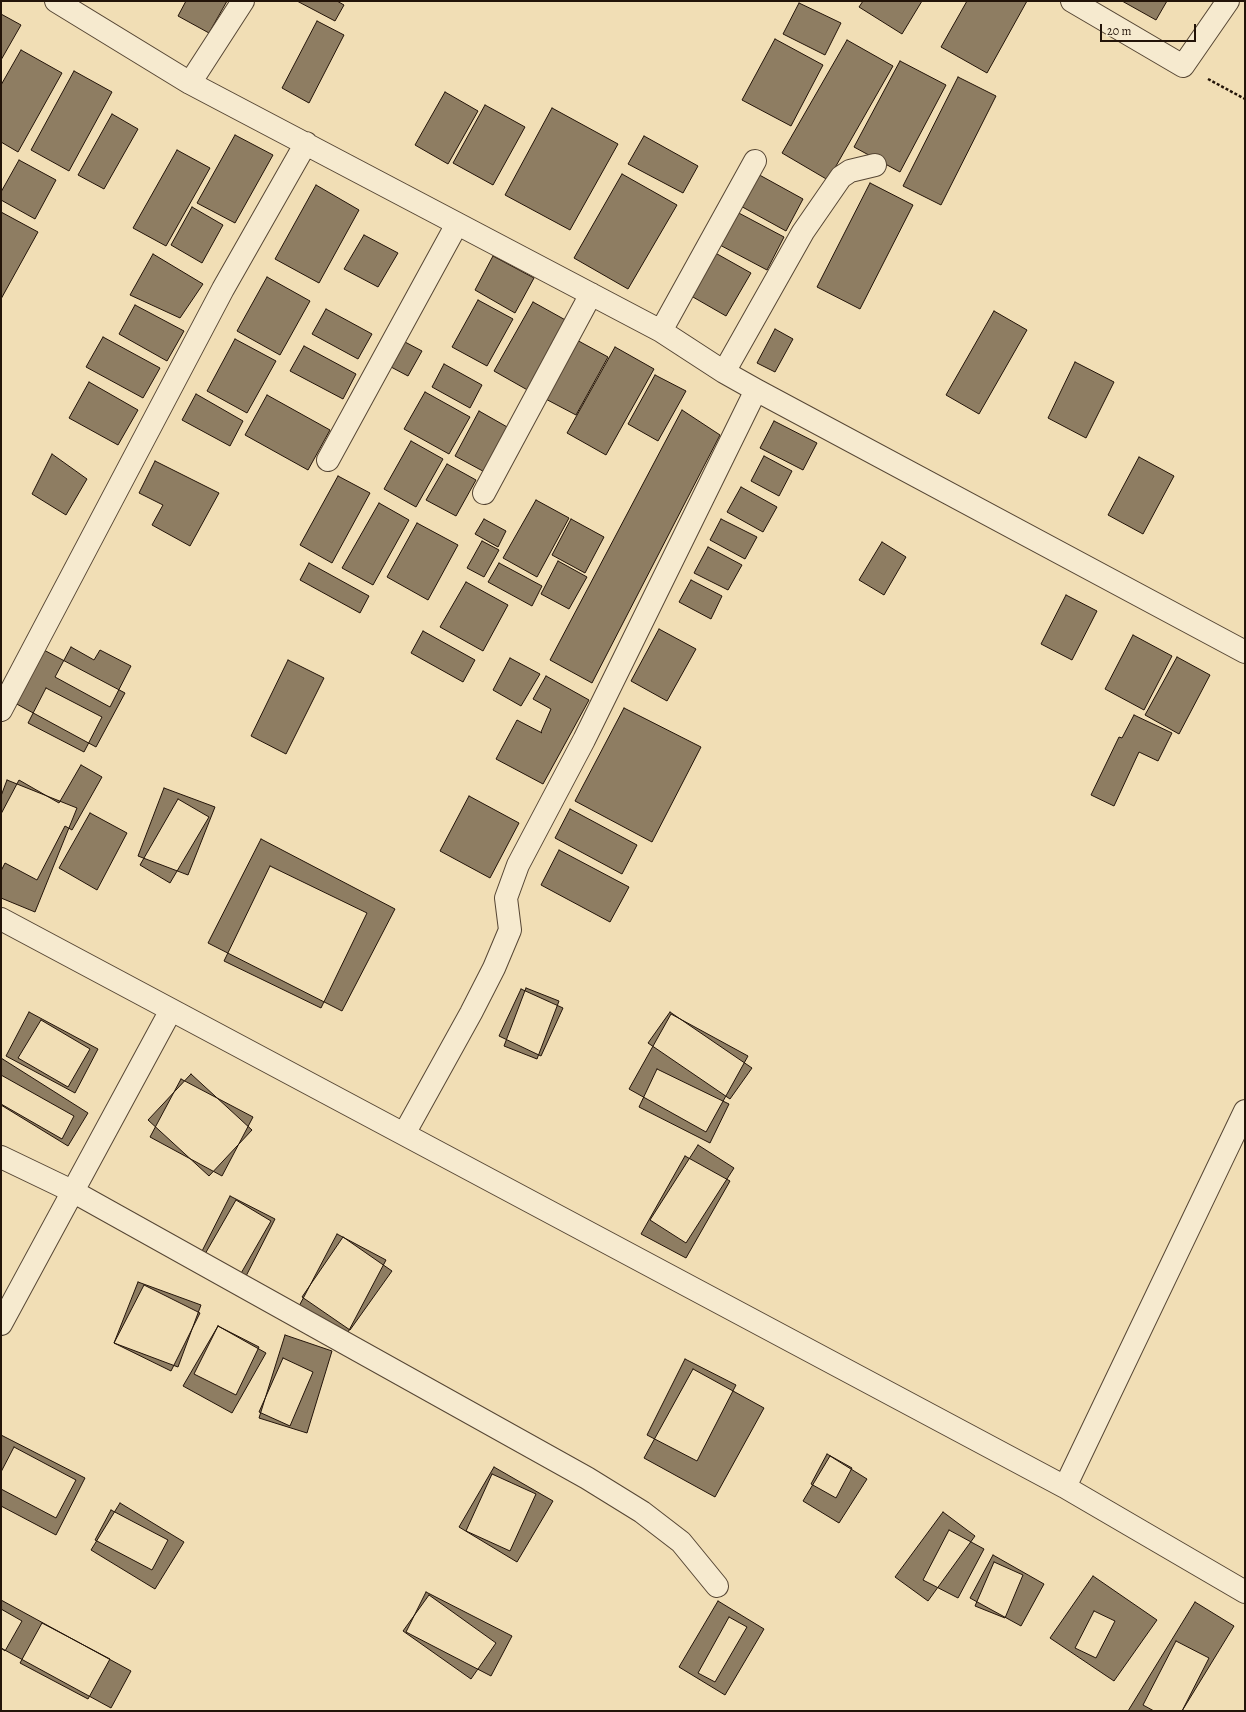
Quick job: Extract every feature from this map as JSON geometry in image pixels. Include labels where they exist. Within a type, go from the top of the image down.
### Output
[{"type":"street","points":[[56,1],[190,83],[661,331],[724,372],[756,390],[1245,652]]},
{"type":"street","points":[[190,83],[243,1]]},
{"type":"street","points":[[1072,1],[1183,66],[1228,1]]},
{"type":"street","points":[[1,710],[223,289],[306,143]]},
{"type":"street","points":[[661,331],[755,161]]},
{"type":"street","points":[[724,372],[803,232],[841,177],[850,171],[875,164]]},
{"type":"street","points":[[328,460],[457,224]]},
{"type":"street","points":[[484,494],[592,294]]},
{"type":"street","points":[[404,1134],[471,1013],[494,968],[510,930],[506,898],[518,865],[584,740],[756,390]]},
{"type":"street","points":[[1,919],[1065,1487],[1245,1592]]},
{"type":"street","points":[[1,1324],[74,1192],[171,1010]]},
{"type":"street","points":[[1065,1487],[1245,1110]]},
{"type":"street","points":[[1,1157],[74,1192],[587,1478],[642,1512],[681,1542],[717,1586]]},
{"type":"path","points":[[1183,66],[1245,99]]},
{"type":"building","points":[[186,1],[227,1],[209,33],[178,16]]},
{"type":"building","points":[[297,1],[337,1],[344,5],[335,21]]},
{"type":"building","points":[[863,1],[922,1],[902,34],[859,7]]},
{"type":"building","points":[[967,1],[1027,1],[987,73],[941,47]]},
{"type":"building","points":[[1122,1],[1167,1],[1156,20]]},
{"type":"building","points":[[799,3],[841,23],[825,55],[783,34]]},
{"type":"building","points":[[1,14],[21,25],[1,60]]},
{"type":"building","points":[[317,21],[344,35],[309,103],[282,88]]},
{"type":"building","points":[[775,39],[823,65],[791,126],[742,100]]},
{"type":"building","points":[[847,40],[893,66],[828,180],[782,153]]},
{"type":"building","points":[[21,50],[62,73],[18,152],[1,142],[1,85]]},
{"type":"building","points":[[900,61],[946,85],[900,172],[854,147]]},
{"type":"building","points":[[74,71],[112,92],[69,171],[31,150]]},
{"type":"building","points":[[958,77],[996,96],[941,205],[903,186]]},
{"type":"building","points":[[445,92],[478,111],[448,164],[415,145]]},
{"type":"building","points":[[485,105],[525,127],[493,185],[453,163]]},
{"type":"building","points":[[552,108],[618,144],[570,230],[505,195]]},
{"type":"building","points":[[112,114],[138,129],[104,189],[78,175]]},
{"type":"building","points":[[235,135],[273,155],[235,223],[197,203]]},
{"type":"building","points":[[644,136],[698,166],[683,193],[628,164]]},
{"type":"building","points":[[177,150],[210,168],[166,246],[133,228]]},
{"type":"building","points":[[19,160],[56,180],[35,219],[1,200],[1,192]]},
{"type":"building","points":[[754,172],[803,199],[786,231],[737,204]]},
{"type":"building","points":[[622,174],[677,205],[628,289],[574,258]]},
{"type":"building","points":[[870,183],[913,205],[860,309],[817,287]]},
{"type":"building","points":[[316,185],[359,210],[319,283],[275,259]]},
{"type":"building","points":[[192,207],[223,225],[202,263],[171,245]]},
{"type":"building","points":[[735,211],[784,237],[767,270],[718,244]]},
{"type":"building","points":[[1,212],[38,232],[1,299]]},
{"type":"building","points":[[364,235],[398,253],[378,287],[344,269]]},
{"type":"building","points":[[710,250],[751,273],[726,316],[686,293]]},
{"type":"building","points":[[153,254],[203,284],[180,318],[130,295]]},
{"type":"building","points":[[493,256],[534,278],[515,313],[475,290]]},
{"type":"building","points":[[267,277],[310,301],[280,355],[237,331]]},
{"type":"building","points":[[478,300],[513,319],[487,366],[452,347]]},
{"type":"building","points":[[533,302],[569,322],[531,392],[494,371]]},
{"type":"building","points":[[135,305],[184,331],[167,361],[119,334]]},
{"type":"building","points":[[326,309],[372,334],[358,359],[312,334]]},
{"type":"building","points":[[994,311],[1027,330],[979,414],[946,395]]},
{"type":"building","points":[[775,329],[793,339],[775,372],[757,363]]},
{"type":"building","points":[[103,337],[160,368],[143,398],[86,367]]},
{"type":"building","points":[[573,338],[608,357],[576,415],[540,396]]},
{"type":"building","points":[[235,339],[276,361],[247,413],[207,391]]},
{"type":"building","points":[[405,342],[422,351],[408,376],[391,367]]},
{"type":"building","points":[[304,346],[356,374],[343,399],[290,371]]},
{"type":"building","points":[[615,347],[654,369],[606,455],[567,433]]},
{"type":"building","points":[[1075,362],[1114,382],[1086,438],[1048,418]]},
{"type":"building","points":[[444,364],[482,385],[470,408],[432,387]]},
{"type":"building","points":[[655,375],[686,391],[658,441],[628,424]]},
{"type":"building","points":[[89,382],[138,410],[118,445],[69,418]]},
{"type":"building","points":[[425,392],[470,417],[449,454],[404,429]]},
{"type":"building","points":[[196,394],[243,421],[230,446],[182,420]]},
{"type":"building","points":[[267,395],[330,430],[308,470],[245,435]]},
{"type":"building","points":[[682,410],[720,435],[592,683],[550,660]]},
{"type":"building","points":[[479,411],[516,432],[492,476],[455,456]]},
{"type":"building","points":[[774,421],[817,443],[803,470],[760,448]]},
{"type":"building","points":[[411,441],[443,459],[416,507],[384,489]]},
{"type":"building","points":[[52,454],[87,479],[66,515],[32,494]]},
{"type":"building","points":[[764,456],[792,471],[779,496],[751,481]]},
{"type":"building","points":[[1139,457],[1174,476],[1143,534],[1108,515]]},
{"type":"building","points":[[155,461],[219,493],[190,546],[152,525],[163,505],[139,493]]},
{"type":"building","points":[[447,464],[476,480],[456,516],[426,500]]},
{"type":"building","points":[[338,476],[370,493],[332,563],[300,545]]},
{"type":"building","points":[[741,487],[777,507],[763,532],[727,512]]},
{"type":"building","points":[[536,500],[569,518],[537,577],[503,558]]},
{"type":"building","points":[[379,503],[409,520],[373,585],[342,568]]},
{"type":"building","points":[[484,519],[506,531],[498,547],[475,534]]},
{"type":"building","points":[[571,519],[604,537],[585,573],[552,555]]},
{"type":"building","points":[[721,519],[757,537],[745,559],[710,540]]},
{"type":"building","points":[[417,523],[458,545],[428,600],[387,577]]},
{"type":"building","points":[[482,541],[499,550],[484,577],[467,568]]},
{"type":"building","points":[[882,542],[906,557],[884,595],[859,580]]},
{"type":"building","points":[[708,547],[742,565],[728,590],[694,573]]},
{"type":"building","points":[[558,561],[587,577],[569,609],[541,594]]},
{"type":"building","points":[[309,563],[369,596],[360,613],[300,580]]},
{"type":"building","points":[[499,563],[542,586],[532,606],[488,582]]},
{"type":"building","points":[[691,580],[722,596],[711,619],[679,602]]},
{"type":"building","points":[[466,582],[508,605],[483,651],[440,627]]},
{"type":"building","points":[[1066,595],[1097,611],[1072,660],[1041,644]]},
{"type":"building","points":[[659,629],[696,649],[667,701],[631,681]]},
{"type":"building","points":[[423,631],[475,660],[463,682],[411,653]]},
{"type":"building","points":[[1133,635],[1172,656],[1144,710],[1105,689]]},
{"type":"building","points":[[71,647],[94,660],[100,650],[131,666],[110,707],[55,677]]},
{"type":"building","points":[[42,649],[125,693],[96,747],[13,702]]},
{"type":"building","points":[[1177,657],[1210,675],[1179,734],[1145,715]]},
{"type":"building","points":[[510,658],[540,674],[521,706],[493,690]]},
{"type":"building","points":[[288,660],[324,678],[286,754],[251,736]]},
{"type":"building","points":[[546,676],[589,700],[543,784],[496,759],[517,720],[542,733],[541,732],[551,709],[533,699]]},
{"type":"building","points":[[46,688],[102,717],[84,752],[28,723]]},
{"type":"building","points":[[624,708],[701,747],[652,842],[575,801]]},
{"type":"building","points":[[1134,715],[1172,733],[1158,761],[1139,752],[1114,806],[1091,795],[1119,737],[1122,738]]},
{"type":"building","points":[[81,765],[102,777],[72,830],[65,826],[37,880],[5,863],[1,871],[1,814],[19,780],[59,803]]},
{"type":"building","points":[[7,780],[77,808],[35,912],[1,898],[1,796]]},
{"type":"building","points":[[164,788],[215,807],[188,875],[138,856]]},
{"type":"building","points":[[469,796],[519,823],[490,878],[440,851]]},
{"type":"building","points":[[178,799],[209,817],[170,883],[140,865]]},
{"type":"building","points":[[570,809],[637,845],[622,874],[555,838]]},
{"type":"building","points":[[90,813],[127,833],[97,890],[59,868]]},
{"type":"building","points":[[261,839],[395,909],[342,1011],[208,943]]},
{"type":"building","points":[[559,850],[629,887],[610,922],[541,885]]},
{"type":"building","points":[[270,866],[367,913],[321,1008],[224,961]]},
{"type":"building","points":[[526,988],[559,1001],[537,1059],[504,1046]]},
{"type":"building","points":[[521,989],[563,1008],[541,1056],[499,1036]]},
{"type":"building","points":[[29,1012],[98,1049],[75,1093],[6,1056]]},
{"type":"building","points":[[670,1012],[752,1068],[730,1099],[648,1043]]},
{"type":"building","points":[[671,1014],[748,1056],[706,1132],[629,1089]]},
{"type":"building","points":[[41,1020],[90,1049],[68,1087],[18,1058]]},
{"type":"building","points":[[1,1058],[88,1113],[68,1146],[1,1105]]},
{"type":"building","points":[[657,1069],[729,1104],[710,1143],[639,1107]]},
{"type":"building","points":[[191,1074],[252,1130],[209,1176],[148,1120]]},
{"type":"building","points":[[1,1075],[74,1116],[62,1139],[1,1104]]},
{"type":"building","points":[[181,1079],[253,1117],[222,1176],[150,1137]]},
{"type":"building","points":[[698,1145],[734,1168],[686,1243],[650,1220]]},
{"type":"building","points":[[685,1156],[730,1181],[686,1258],[641,1234]]},
{"type":"building","points":[[230,1196],[275,1219],[243,1282],[198,1259]]},
{"type":"building","points":[[236,1200],[271,1221],[240,1275],[205,1254]]},
{"type":"building","points":[[337,1234],[386,1260],[346,1336],[297,1310]]},
{"type":"building","points":[[343,1237],[392,1271],[350,1330],[302,1297]]},
{"type":"building","points":[[138,1282],[201,1305],[178,1367],[114,1343]]},
{"type":"building","points":[[144,1285],[200,1313],[171,1371],[114,1343]]},
{"type":"building","points":[[218,1326],[259,1347],[236,1395],[194,1374]]},
{"type":"building","points":[[218,1326],[266,1353],[232,1413],[183,1386]]},
{"type":"building","points":[[285,1335],[332,1351],[307,1433],[259,1418]]},
{"type":"building","points":[[283,1358],[313,1372],[290,1426],[259,1412]]},
{"type":"building","points":[[685,1359],[736,1385],[697,1461],[647,1435]]},
{"type":"building","points":[[693,1369],[764,1408],[715,1497],[644,1458]]},
{"type":"building","points":[[1,1435],[85,1478],[56,1535],[1,1506]]},
{"type":"building","points":[[14,1447],[76,1480],[56,1518],[1,1489],[1,1472]]},
{"type":"building","points":[[827,1454],[852,1468],[836,1498],[811,1484]]},
{"type":"building","points":[[830,1456],[867,1479],[839,1523],[803,1501]]},
{"type":"building","points":[[494,1467],[553,1501],[517,1562],[459,1527]]},
{"type":"building","points":[[492,1474],[536,1494],[510,1551],[466,1531]]},
{"type":"building","points":[[120,1503],[184,1542],[155,1589],[91,1550]]},
{"type":"building","points":[[111,1510],[168,1540],[152,1570],[95,1540]]},
{"type":"building","points":[[943,1512],[975,1536],[928,1601],[895,1577]]},
{"type":"building","points":[[949,1530],[984,1549],[958,1598],[923,1580]]},
{"type":"building","points":[[993,1555],[1044,1584],[1021,1626],[970,1598]]},
{"type":"building","points":[[994,1562],[1023,1575],[1005,1618],[975,1606]]},
{"type":"building","points":[[1093,1576],[1157,1620],[1114,1681],[1050,1638]]},
{"type":"building","points":[[426,1592],[512,1636],[491,1676],[406,1632]]},
{"type":"building","points":[[429,1595],[496,1643],[471,1679],[403,1631]]},
{"type":"building","points":[[1,1600],[131,1671],[111,1708],[1,1648]]},
{"type":"building","points":[[718,1601],[764,1629],[725,1695],[679,1667]]},
{"type":"building","points":[[1195,1602],[1234,1626],[1182,1711],[1128,1711]]},
{"type":"building","points":[[1,1609],[22,1621],[5,1651],[1,1648]]},
{"type":"building","points":[[1094,1611],[1115,1621],[1096,1658],[1075,1648]]},
{"type":"building","points":[[729,1617],[747,1627],[715,1682],[698,1673]]},
{"type":"building","points":[[42,1623],[110,1659],[88,1699],[20,1663]]},
{"type":"building","points":[[1176,1641],[1209,1658],[1182,1711],[1154,1711],[1143,1705]]}]
